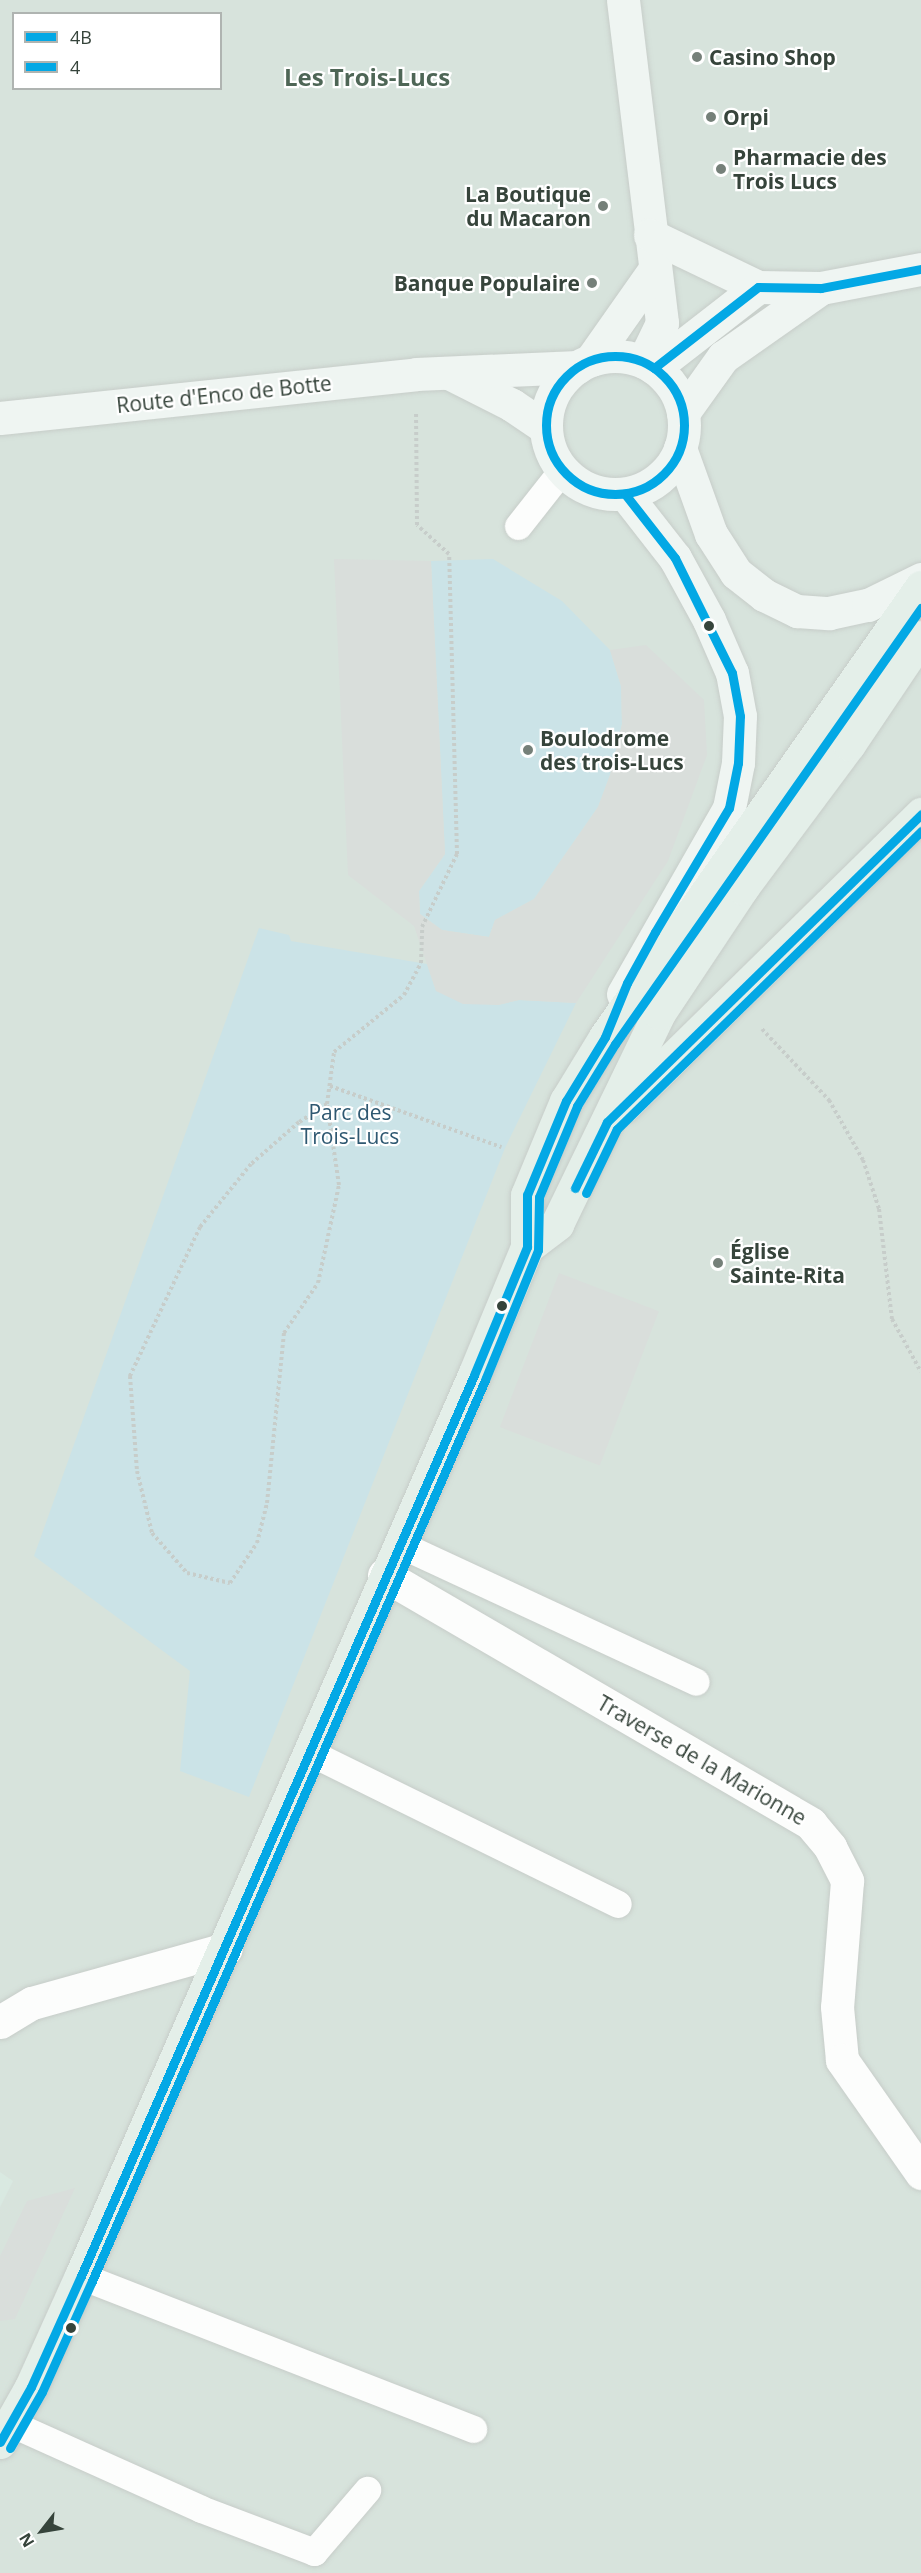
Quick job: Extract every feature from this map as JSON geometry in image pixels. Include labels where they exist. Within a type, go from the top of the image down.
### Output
[{"type":"main road","points":[[623,0],[662,323],[648,365]]},
{"type":"main road","points":[[650,235],[758,287],[821,288],[921,269]]},
{"type":"main road","points":[[655,269],[585,363],[554,393],[546,428],[551,450],[562,470],[591,490],[624,494],[659,479],[680,448]]},
{"type":"main road","points":[[648,365],[758,287]]},
{"type":"main road","points":[[683,413],[723,357],[821,288]]},
{"type":"main road","points":[[585,363],[626,357],[648,365],[677,396],[683,413],[680,448],[711,534],[736,573],[764,595],[797,610],[829,613],[868,605],[921,579]]},
{"type":"main road","name":"Route d'Enco de Botte","points":[[0,417],[448,372],[585,363]]},
{"type":"main road","points":[[448,372],[512,405],[546,428]]},
{"type":"main road","points":[[605,1037],[644,952],[729,808],[738,763],[740,716],[732,673],[709,620],[675,558],[624,494]]},
{"type":"main road","points":[[5,2433],[31,2387],[226,1949],[384,1575],[527,1247],[526,1195],[566,1101],[605,1037],[921,587]]},
{"type":"main road","points":[[527,1247],[557,1224],[659,1013],[742,888],[849,744],[921,638]]},
{"type":"main road","points":[[607,1122],[921,814]]},
{"type":"main road","points":[[566,1101],[607,1122]]},
{"type":"street","name":"Traverse de la Marionne","points":[[384,1575],[812,1824],[830,1847],[848,1881],[837,2007],[842,2060],[921,2173]]},
{"type":"street","points":[[0,2022],[32,2003],[226,1949]]},
{"type":"lane","points":[[518,526],[562,470]]},
{"type":"lane","points":[[399,1544],[696,1682]]},
{"type":"lane","points":[[309,1752],[618,1904]]},
{"type":"lane","points":[[0,2001],[32,2003]]},
{"type":"lane","points":[[81,2276],[473,2429]]},
{"type":"lane","points":[[5,2433],[314,2552],[367,2490]]},
{"type":"path","points":[[327,1104],[299,1122],[251,1164],[200,1227],[130,1376],[137,1472],[152,1533],[187,1574],[230,1583],[257,1543],[267,1503],[284,1333],[318,1282],[339,1185],[327,1104],[334,1052],[404,994],[422,963],[422,927],[457,854],[449,554],[417,525],[416,436]]},
{"type":"path","points":[[734,999],[829,1100],[863,1160],[879,1209],[892,1319],[921,1372]]},
{"type":"path","points":[[330,1086],[505,1148],[526,1195]]},
{"type":"shaded area","points":[[0,0],[921,0],[921,2573],[0,2573]]},
{"type":"shaded area","points":[[334,559],[431,561],[445,854],[419,891],[420,914],[442,930],[489,937],[495,920],[534,899],[598,807],[610,775],[622,724],[621,686],[610,650],[646,645],[704,700],[707,755],[668,861],[576,1003],[519,1000],[498,1005],[463,1004],[436,991],[414,926],[348,875]]},
{"type":"shaded area","points":[[559,1273],[659,1311],[600,1465],[500,1427]]},
{"type":"shaded area","points":[[0,2172],[13,2181],[0,2207]]},
{"type":"shaded area","points":[[75,2188],[15,2319],[0,2321],[0,2256],[27,2201]]},
{"type":"green space","name":"Boulodrome des trois-Lucs","points":[[493,559],[562,601],[610,650],[621,686],[622,724],[610,775],[598,807],[534,899],[495,920],[489,937],[442,930],[420,914],[419,891],[445,854],[431,561]]},
{"type":"green space","name":"Parc des Trois-Lucs","points":[[259,928],[289,935],[291,941],[427,964],[436,991],[498,1005],[519,1000],[576,1003],[505,1148],[249,1797],[180,1771],[190,1671],[34,1556]]},
{"type":"transit line","name":"4B","points":[[654,368],[758,287],[821,288],[921,269]]},
{"type":"transit line","name":"4B","points":[[615,356],[641,362],[653,368],[663,377],[672,387],[678,399],[684,425],[678,451],[672,463],[663,473],[653,482],[641,488],[615,494],[589,488],[577,482],[567,473],[558,463],[552,451],[546,425],[552,399],[558,387],[567,377],[577,368],[589,362],[615,356]]},
{"type":"transit line","name":"4B","points":[[0,2442],[31,2387],[81,2276],[474,1375],[527,1247],[527,1195],[566,1101],[605,1037],[627,983],[655,932],[729,808],[738,763],[740,716],[732,673],[675,558],[625,494]]},
{"type":"transit line","name":"4","points":[[10,2448],[42,2392],[92,2281],[485,1380],[538,1250],[539,1197],[577,1106],[615,1044],[921,608]]},
{"type":"transit line","name":"4B","points":[[575,1188],[607,1122],[921,814]]},
{"type":"transit line","name":"4","points":[[586,1193],[617,1129],[921,831]]},
{"type":"place","name":"Casino Shop","points":[[697,57]]},
{"type":"place","name":"Orpi","points":[[711,117]]},
{"type":"place","name":"Pharmacie des Trois Lucs","points":[[721,169]]},
{"type":"place","name":"La Boutique du Macaron","points":[[603,206]]},
{"type":"place","name":"Banque Populaire","points":[[592,283]]},
{"type":"place","name":"Boulodrome des trois-Lucs","points":[[528,750]]},
{"type":"place","name":"Église Sainte-Rita","points":[[718,1263]]},
{"type":"district","name":"Les Trois-Lucs","points":[[367,77]]}]
